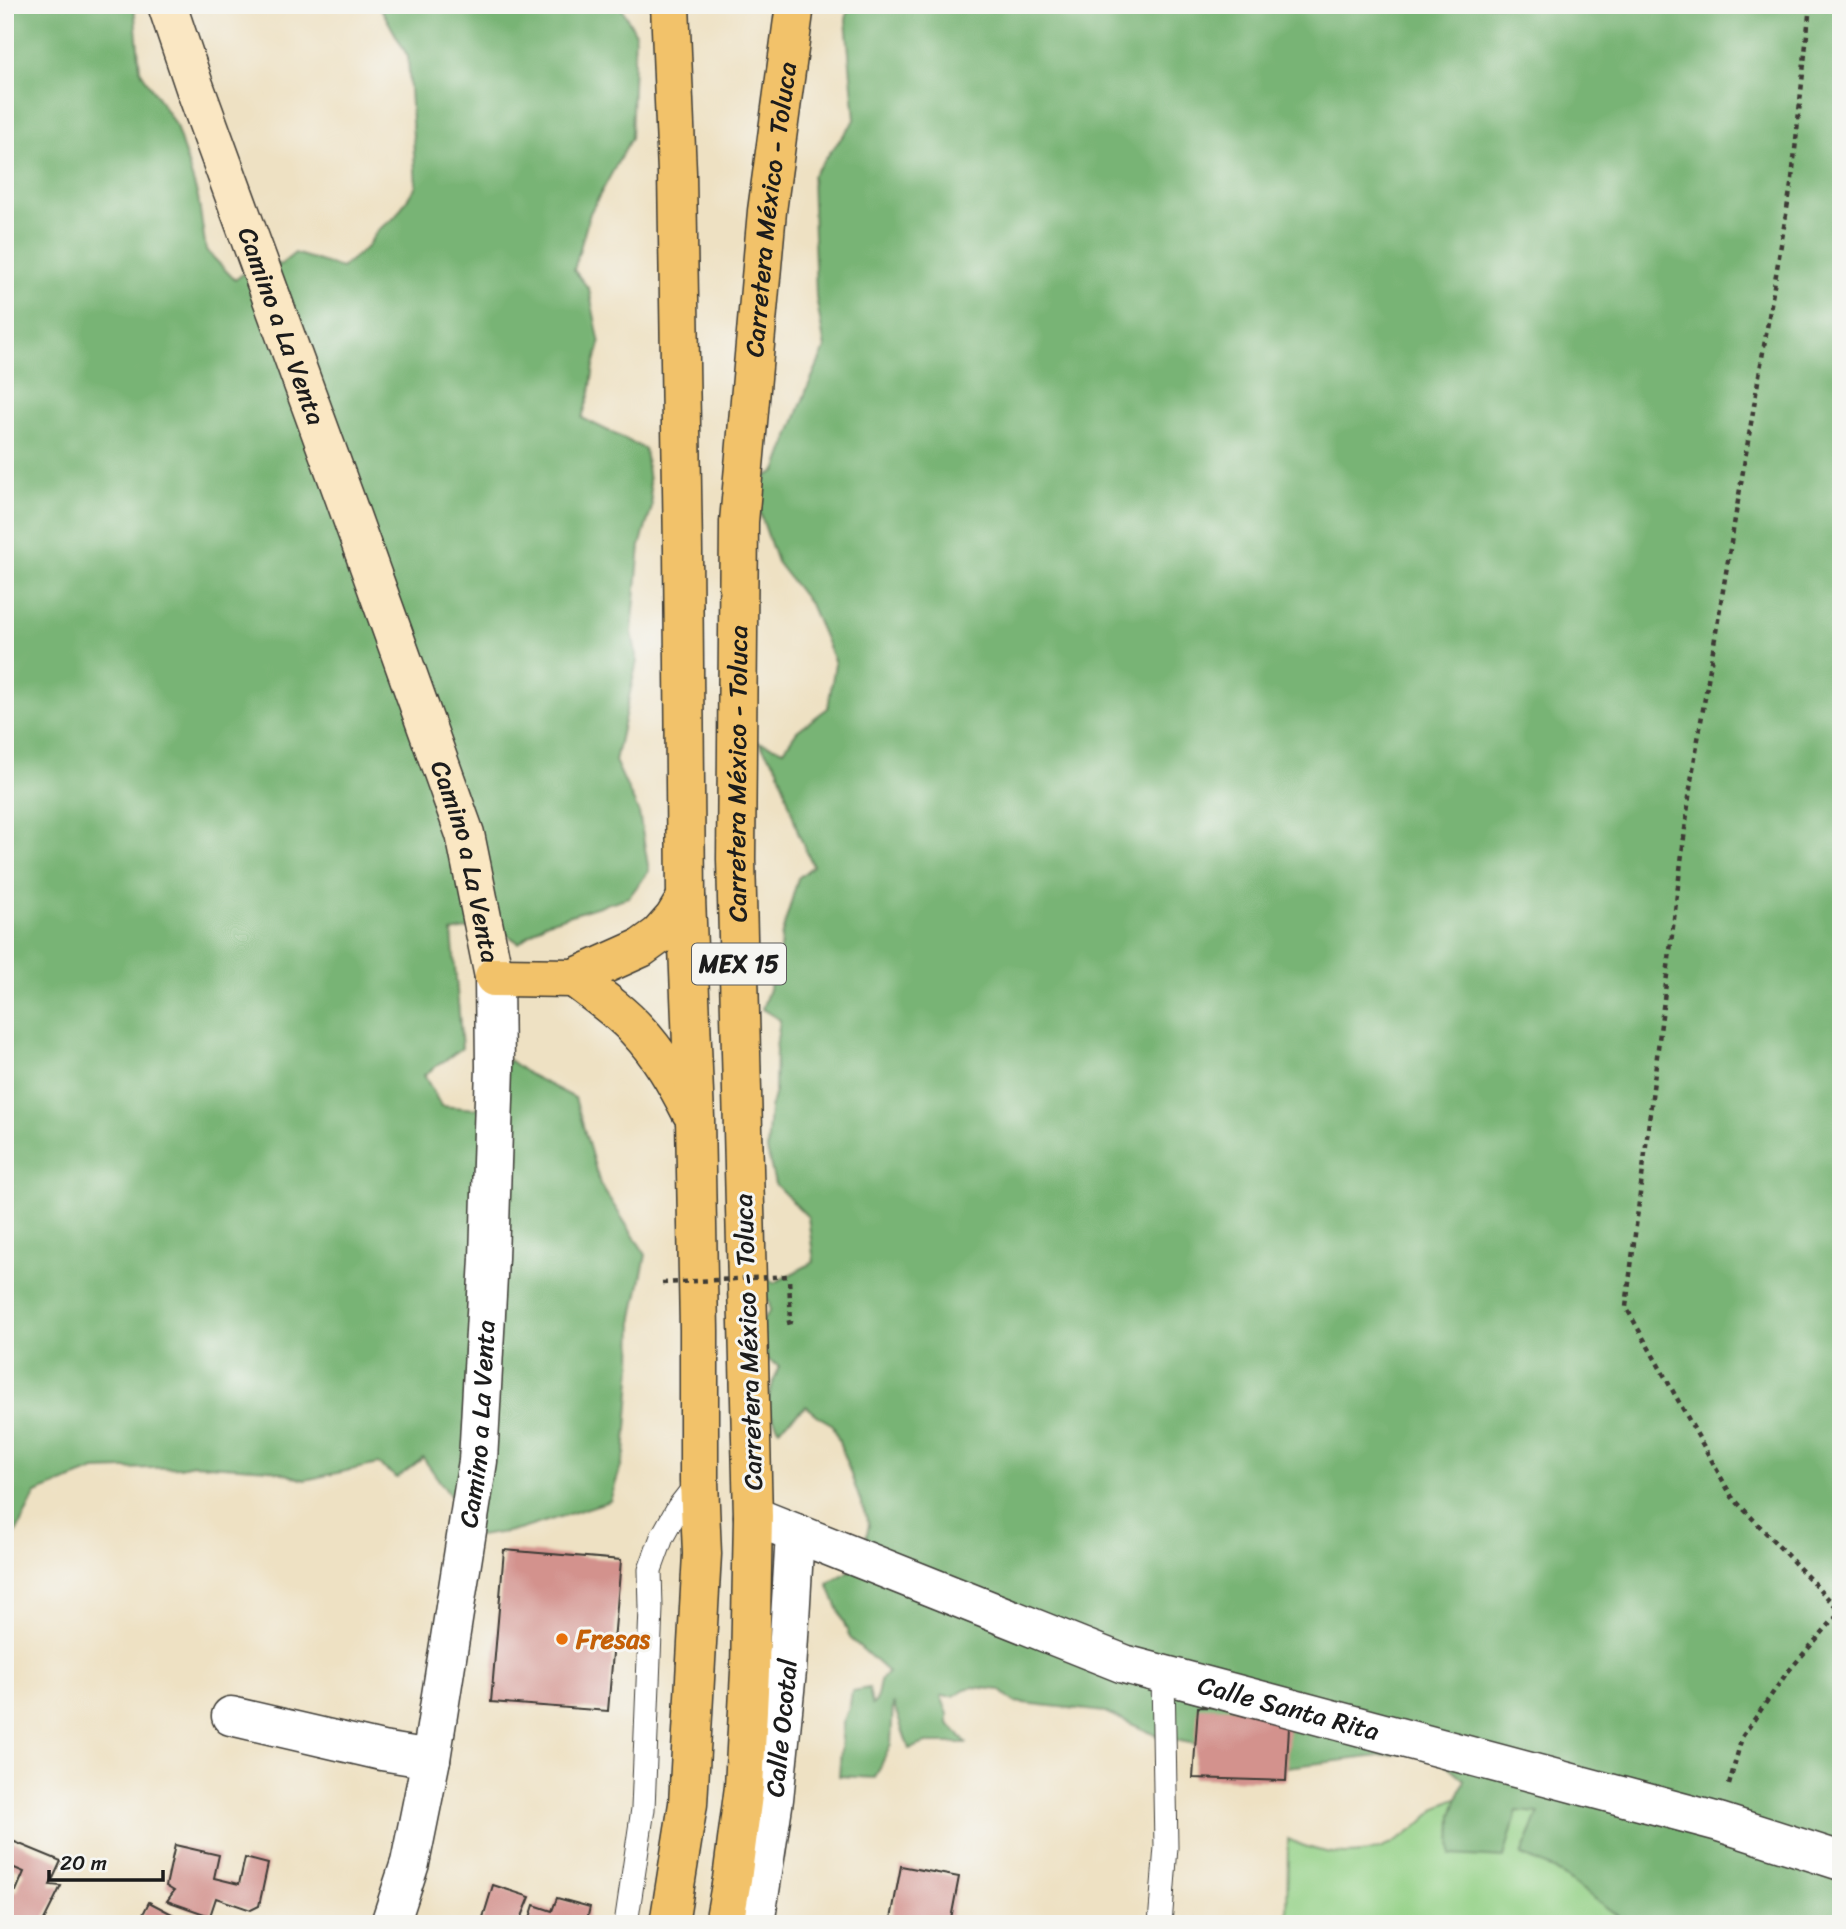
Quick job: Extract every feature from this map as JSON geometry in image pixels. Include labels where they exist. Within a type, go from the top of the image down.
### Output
[{"type":"main road","name":"Carretera México - Toluca","points":[[669,1924],[688,1804],[702,1554],[695,1118],[686,898],[677,173],[670,5]]},
{"type":"main road","name":"Carretera México - Toluca","points":[[724,1924],[744,1787],[751,1671],[753,1516],[736,859],[739,522],[767,211],[795,5]]},
{"type":"main road","points":[[494,977],[574,978],[641,948],[659,935],[686,898]]},
{"type":"main road","points":[[574,978],[638,1030],[659,1056],[695,1118]]},
{"type":"street","name":"Camino a La Venta","points":[[167,5],[465,834],[494,977],[495,1067],[490,1244],[478,1461],[431,1759],[410,1863],[390,1924]]},
{"type":"street","name":"Calle Santa Rita","points":[[753,1516],[1124,1664],[1719,1822],[1841,1861]]},
{"type":"street","name":"Calle Ocotal","points":[[755,1924],[774,1800],[787,1671],[795,1533]]},
{"type":"street","points":[[231,1716],[382,1751],[431,1759]]},
{"type":"lane","points":[[625,1924],[643,1809],[651,1608],[650,1570],[662,1537],[678,1508],[699,1481]]},
{"type":"lane","points":[[1160,1924],[1166,1847],[1163,1675]]},
{"type":"path","points":[[1719,1822],[1742,1737],[1786,1674],[1840,1612],[1731,1497],[1626,1307],[1691,781],[1792,178],[1810,5]]},
{"type":"path","points":[[662,1283],[789,1276]]},
{"type":"green space","points":[[5,5],[134,5],[140,70],[176,126],[198,197],[206,250],[235,280],[266,256],[280,265],[295,253],[341,268],[366,248],[378,230],[395,217],[416,186],[408,57],[379,5],[620,5],[635,32],[631,138],[590,213],[574,270],[589,289],[600,344],[582,418],[645,449],[652,507],[640,546],[632,632],[637,661],[615,761],[639,813],[649,871],[629,897],[545,923],[519,943],[494,928],[452,932],[462,1048],[424,1075],[441,1106],[476,1109],[509,1060],[528,1074],[575,1098],[600,1184],[646,1255],[633,1317],[625,1454],[610,1501],[519,1530],[479,1536],[423,1458],[397,1478],[378,1464],[305,1480],[269,1469],[193,1464],[180,1467],[95,1470],[36,1493],[5,1555]]},
{"type":"green space","points":[[849,5],[1841,5],[1841,1923],[1629,1924],[1554,1869],[1521,1855],[1539,1813],[1517,1811],[1504,1858],[1451,1855],[1452,1815],[1464,1780],[1430,1750],[1261,1770],[1236,1752],[1160,1737],[1105,1712],[1014,1702],[1000,1690],[973,1687],[953,1696],[941,1696],[948,1714],[948,1723],[967,1743],[926,1743],[909,1749],[893,1703],[891,1744],[875,1778],[839,1776],[843,1723],[852,1691],[869,1688],[872,1705],[876,1701],[880,1681],[888,1672],[850,1638],[828,1584],[860,1564],[869,1525],[833,1425],[806,1406],[779,1429],[766,1404],[779,1366],[749,1349],[760,1324],[770,1311],[769,1301],[732,1291],[749,1264],[774,1283],[814,1262],[808,1217],[775,1184],[767,1150],[780,1020],[762,1009],[778,963],[782,933],[798,878],[813,866],[799,835],[778,768],[758,742],[784,750],[797,731],[828,708],[835,663],[811,606],[777,562],[759,510],[746,487],[776,471],[825,348],[816,297],[812,176],[855,120],[846,20]]},
{"type":"green space","points":[[1509,1789],[1729,1924],[1287,1924],[1288,1839],[1337,1854],[1369,1852],[1399,1839],[1447,1802],[1462,1796]]},
{"type":"building","points":[[504,1550],[621,1560],[608,1711],[491,1702]]},
{"type":"building","points":[[1198,1707],[1290,1709],[1286,1781],[1193,1778]]},
{"type":"building","points":[[5,1838],[61,1861],[50,1885],[61,1886],[42,1924],[5,1924],[5,1899],[10,1891],[16,1891],[24,1872],[5,1864]]},
{"type":"building","points":[[175,1845],[219,1855],[214,1878],[239,1884],[245,1858],[268,1864],[259,1906],[251,1910],[216,1898],[210,1916],[167,1901],[174,1891],[166,1886]]},
{"type":"building","points":[[901,1866],[959,1877],[950,1924],[890,1924]]},
{"type":"building","points":[[493,1885],[530,1897],[519,1924],[481,1924]]},
{"type":"building","points":[[557,1898],[590,1907],[586,1924],[528,1924],[534,1905],[552,1911]]},
{"type":"building","points":[[149,1902],[191,1924],[152,1924],[141,1918]]},
{"type":"place","name":"Fresas","points":[[562,1639]]}]
